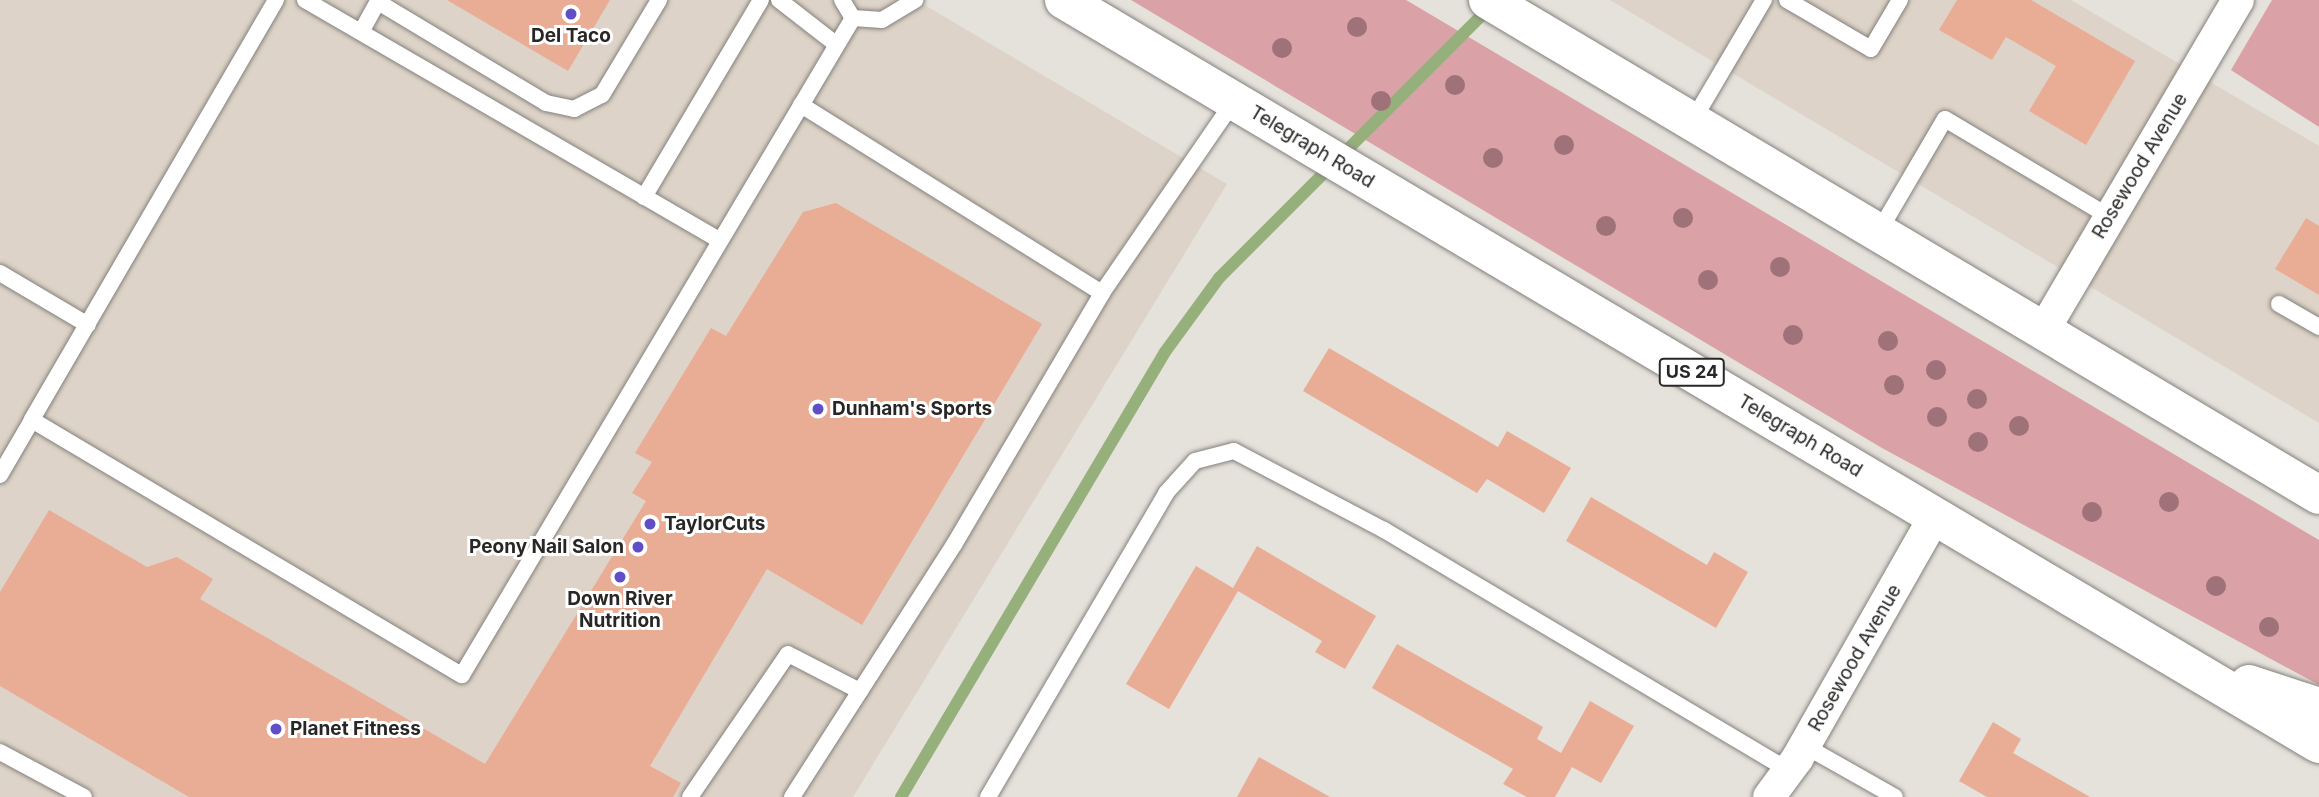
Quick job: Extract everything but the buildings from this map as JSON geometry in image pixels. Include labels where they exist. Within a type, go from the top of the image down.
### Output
[{"type":"main road","name":"Telegraph Road","points":[[1064,0],[2319,744]]},
{"type":"main road","points":[[1488,0],[2043,331],[2315,484]]},
{"type":"main road","points":[[2175,658],[2319,708]]},
{"type":"street","name":"Rosewood Avenue","points":[[2043,331],[2238,0]]},
{"type":"street","name":"Rosewood Avenue","points":[[1769,797],[1797,758],[1936,516]]},
{"type":"lane","points":[[0,475],[276,0]]},
{"type":"lane","points":[[305,0],[719,240]]},
{"type":"lane","points":[[361,32],[379,1],[546,103],[574,109],[602,95],[659,0]]},
{"type":"lane","points":[[644,197],[761,0]]},
{"type":"lane","points":[[779,0],[837,45]]},
{"type":"lane","points":[[842,0],[853,18]]},
{"type":"lane","points":[[853,18],[882,20],[915,0]]},
{"type":"lane","points":[[1692,122],[1764,0]]},
{"type":"lane","points":[[1787,0],[1871,49],[1900,0]]},
{"type":"lane","points":[[32,420],[462,675],[853,18]]},
{"type":"lane","points":[[792,797],[860,691],[1102,293],[1234,101]]},
{"type":"lane","points":[[801,105],[1102,293]]},
{"type":"lane","points":[[1878,233],[1945,119],[2110,217]]},
{"type":"lane","points":[[0,273],[88,325]]},
{"type":"lane","points":[[2279,304],[2319,327]]},
{"type":"lane","points":[[988,797],[1166,493],[1195,461],[1234,451],[1384,530],[1797,758],[1895,797]]},
{"type":"lane","points":[[690,797],[788,654],[860,691]]},
{"type":"lane","points":[[0,752],[84,797]]},
{"type":"shaded area","points":[[0,0],[916,0],[1227,184],[853,797],[0,797]]},
{"type":"shaded area","points":[[1131,0],[1406,0],[2319,540],[2319,685],[1882,448]]},
{"type":"shaded area","points":[[1610,0],[2071,0],[2319,146],[2319,423]]},
{"type":"shaded area","points":[[2272,0],[2319,0],[2319,127],[2231,70]]},
{"type":"waterway","points":[[901,797],[1165,352],[1219,278],[1491,6]]},
{"type":"place","name":"Del Taco","points":[[571,14]]},
{"type":"place","name":"Dunham's Sports","points":[[818,409]]},
{"type":"place","name":"TaylorCuts","points":[[650,524]]},
{"type":"place","name":"Peony Nail Salon","points":[[638,547]]},
{"type":"place","name":"Down River Nutrition","points":[[620,577]]},
{"type":"place","name":"Planet Fitness","points":[[276,729]]}]
